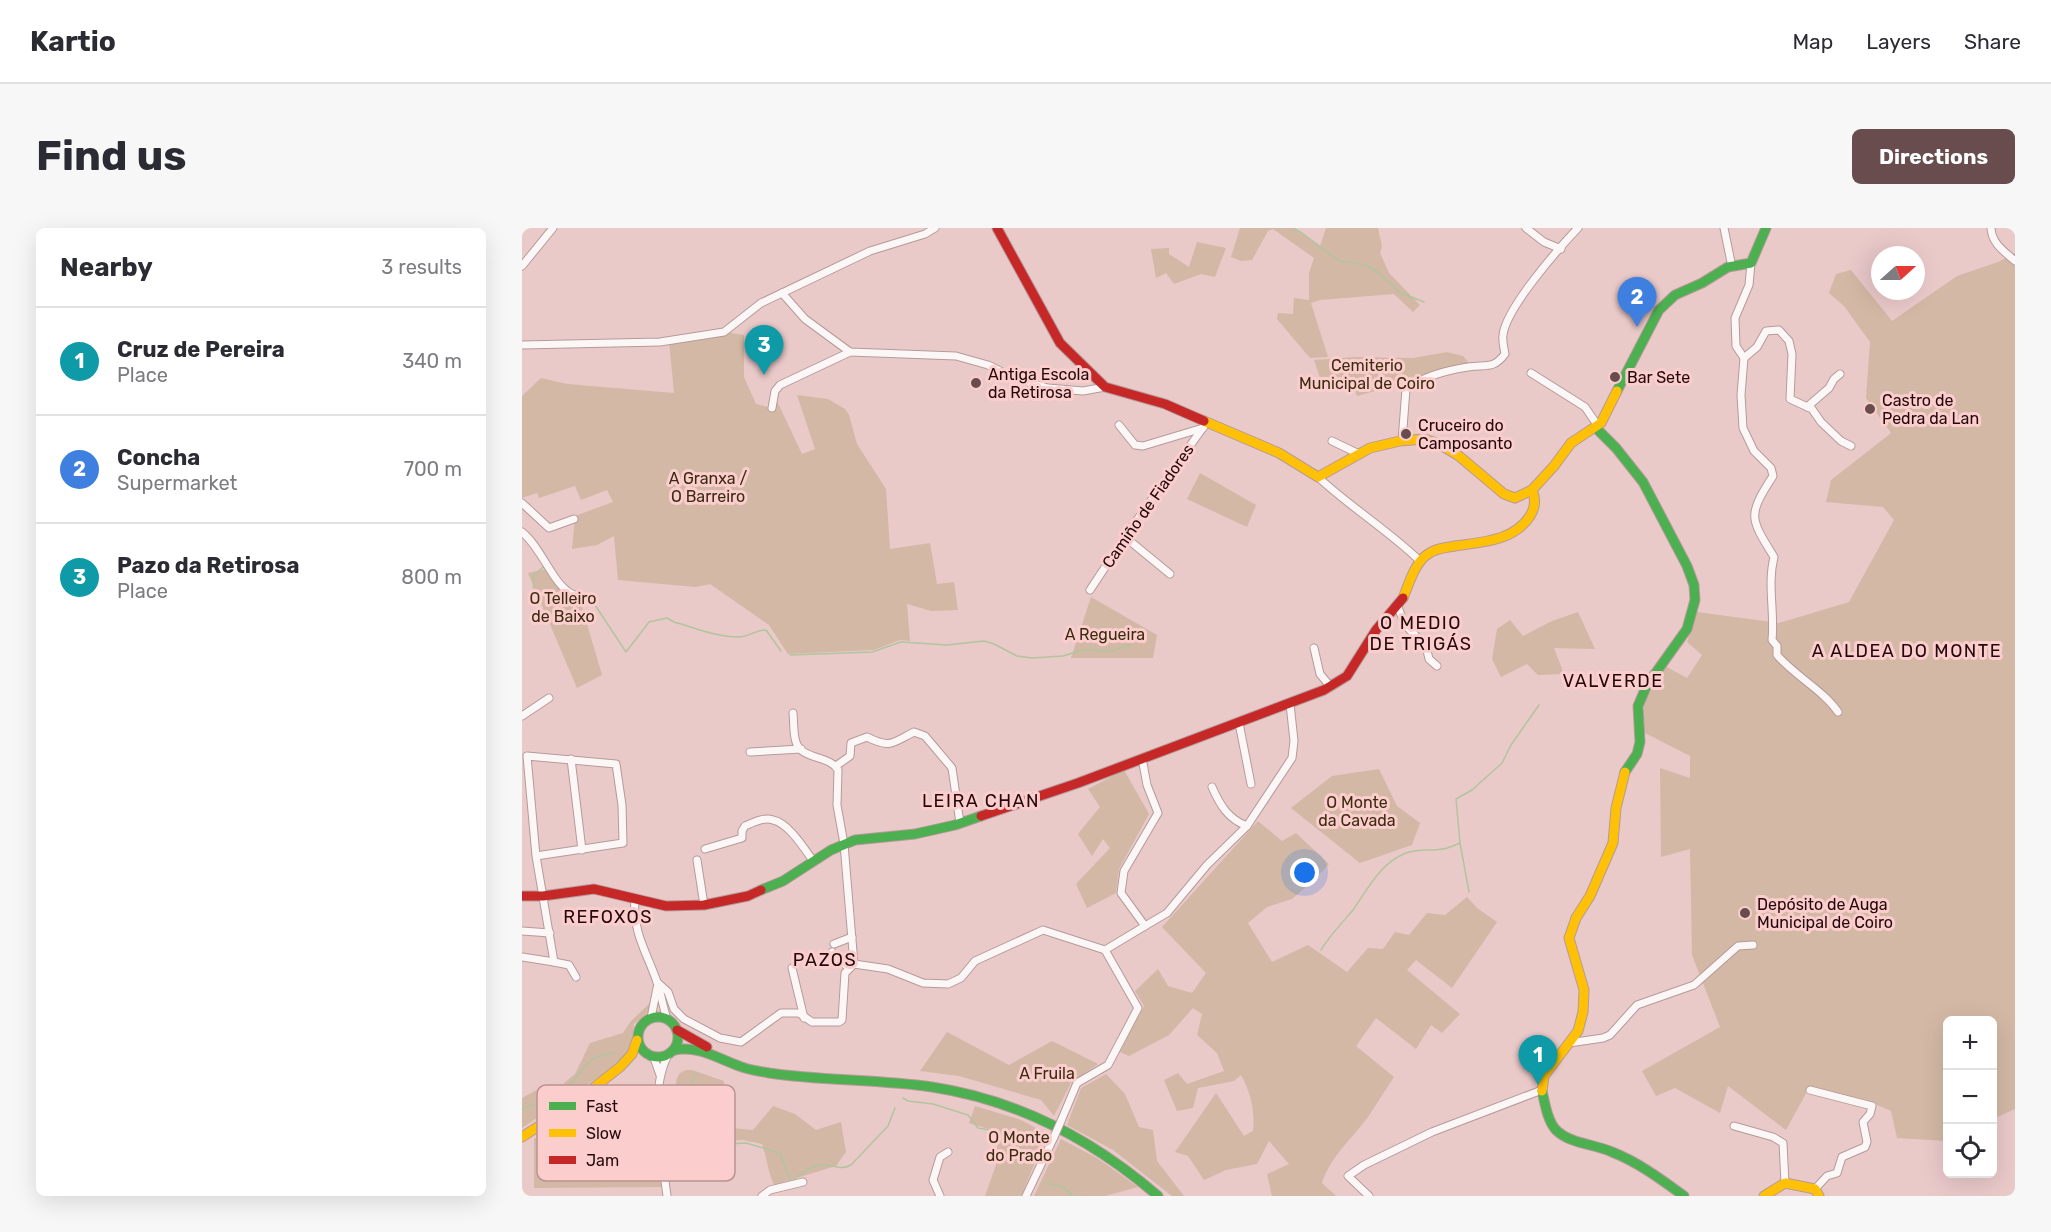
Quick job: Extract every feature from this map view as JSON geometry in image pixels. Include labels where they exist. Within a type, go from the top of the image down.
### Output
[{"type":"main road","points":[[997,228],[1060,343],[1105,387],[1166,404],[1205,425],[1279,453],[1318,477],[1329,473],[1369,448],[1402,441],[1428,439],[1448,448],[1504,494],[1515,498],[1532,490],[1571,443],[1597,427],[1659,310],[1675,295],[1732,267],[1751,263],[1766,228]]},
{"type":"main road","points":[[1597,427],[1643,482],[1687,566],[1694,585],[1695,600],[1687,629],[1647,685],[1638,706],[1640,742],[1637,754],[1624,773],[1616,808],[1613,843],[1590,896],[1576,918],[1569,938],[1584,990],[1583,1012],[1578,1031],[1544,1076],[1542,1090],[1548,1115],[1554,1128],[1563,1136],[1613,1152],[1662,1180],[1684,1196]]},
{"type":"main road","points":[[522,896],[543,896],[594,889],[666,906],[704,905],[748,896],[783,881],[844,844],[871,837],[915,834],[960,823],[1290,704],[1347,676],[1376,630],[1402,598],[1420,561],[1427,554],[1437,549],[1499,539],[1523,527],[1534,510],[1536,496],[1532,490]]},
{"type":"main road","points":[[596,1085],[628,1059],[637,1040],[640,1026],[651,1018],[667,1019],[677,1030],[702,1043],[715,1054]]},
{"type":"main road","points":[[671,1053],[677,1044],[677,1030]]},
{"type":"main road","points":[[637,1040],[640,1048],[650,1056]]},
{"type":"main road","points":[[628,1059],[671,1053],[691,1047],[715,1054],[734,1064],[772,1073],[934,1088],[991,1101],[1042,1120],[1095,1148],[1158,1196]]},
{"type":"main road","points":[[522,1137],[537,1127]]},
{"type":"main road","points":[[1764,1196],[1785,1183],[1817,1192]]},
{"type":"street","points":[[522,266],[553,228]]},
{"type":"street","points":[[522,345],[660,342],[724,332],[761,303],[870,251],[925,234],[935,228]]},
{"type":"street","points":[[1526,228],[1544,242],[1561,249]]},
{"type":"street","points":[[1402,441],[1406,389],[1419,382],[1456,370],[1470,366],[1485,367],[1499,362],[1505,354],[1503,335],[1509,317],[1522,296],[1578,228]]},
{"type":"street","points":[[1724,228],[1732,267]]},
{"type":"street","points":[[1991,228],[1996,243],[2015,261]]},
{"type":"street","points":[[1751,263],[1749,285],[1736,318],[1736,346],[1744,358],[1743,428],[1754,451],[1771,468],[1773,476],[1758,499],[1753,514],[1755,524],[1774,557],[1770,574],[1773,610],[1772,640],[1777,646],[1777,656],[1784,664],[1831,701],[1838,712]]},
{"type":"street","points":[[782,293],[805,319],[850,352]]},
{"type":"street","points":[[1744,358],[1757,347],[1766,331],[1779,330],[1789,341],[1792,354],[1790,399],[1812,409],[1821,422],[1841,441],[1851,446]]},
{"type":"street","points":[[772,408],[775,391],[780,386],[850,352],[956,356],[988,365],[1014,378],[1048,388],[1083,391],[1105,387]]},
{"type":"street","points":[[1531,373],[1585,407],[1597,427]]},
{"type":"street","points":[[1807,406],[1829,388],[1840,374]]},
{"type":"street","points":[[1119,425],[1134,445],[1143,446],[1205,425]]},
{"type":"street","name":"Camiño de Fiadores","points":[[1090,590],[1205,425]]},
{"type":"street","points":[[1332,441],[1359,454]]},
{"type":"street","points":[[1318,477],[1339,497],[1400,542],[1420,561]]},
{"type":"street","points":[[522,503],[549,528],[574,519]]},
{"type":"street","points":[[522,532],[536,544],[563,587],[571,594],[586,599]]},
{"type":"street","points":[[1125,537],[1170,574]]},
{"type":"street","points":[[1396,605],[1405,626],[1426,646],[1429,659],[1437,666]]},
{"type":"street","points":[[1314,648],[1320,674],[1330,686]]},
{"type":"street","points":[[522,716],[549,698]]},
{"type":"street","points":[[1105,950],[1167,913],[1207,865],[1247,826],[1292,758],[1294,741],[1290,704]]},
{"type":"street","points":[[657,982],[668,992],[674,1009],[684,1019],[720,1038],[741,1042],[782,1013],[798,1013],[812,1022],[842,1020],[845,973],[852,966],[852,937],[844,844],[837,805],[838,770],[836,766],[801,749],[796,744],[793,713]]},
{"type":"street","points":[[1239,723],[1251,784]]},
{"type":"street","points":[[836,766],[850,756],[851,743],[867,737],[888,745],[914,732],[925,736],[952,768],[960,823]]},
{"type":"street","points":[[750,752],[801,749]]},
{"type":"street","points":[[536,856],[623,843],[622,805],[616,764],[527,756],[536,856],[554,962]]},
{"type":"street","points":[[1142,758],[1147,785],[1158,813],[1124,871],[1121,893],[1145,926]]},
{"type":"street","points":[[571,759],[582,850]]},
{"type":"street","points":[[1212,787],[1227,813],[1236,822],[1247,826]]},
{"type":"street","points":[[705,849],[742,838],[745,826],[762,820],[775,820],[795,835],[814,862]]},
{"type":"street","points":[[697,860],[704,905]]},
{"type":"street","points":[[635,900],[634,917],[640,941],[657,982],[667,1019]]},
{"type":"street","points":[[852,937],[833,948],[835,958],[852,966],[888,969],[923,983],[948,984],[962,978],[975,962],[1043,930],[1105,950],[1138,1008],[1108,1065],[1077,1083],[1026,1196]]},
{"type":"street","points":[[522,931],[550,933]]},
{"type":"street","points":[[1569,1043],[1610,1035],[1637,1005],[1694,985],[1738,946],[1753,945]]},
{"type":"street","points":[[522,957],[569,965],[576,977]]},
{"type":"street","points":[[792,968],[804,1018]]},
{"type":"street","points":[[651,1018],[657,982]]},
{"type":"street","points":[[660,1085],[660,1075],[671,1053]]},
{"type":"street","points":[[650,1056],[660,1075]]},
{"type":"street","points":[[1369,1196],[1348,1176],[1364,1165],[1432,1132],[1542,1090]]},
{"type":"street","points":[[1810,1090],[1872,1106],[1870,1114],[1863,1122],[1867,1142],[1865,1147],[1842,1157],[1837,1173],[1827,1176],[1817,1192]]},
{"type":"street","points":[[1734,1126],[1773,1137],[1783,1143],[1785,1183]]},
{"type":"street","points":[[940,1196],[933,1180],[940,1157],[948,1152]]},
{"type":"street","points":[[665,1181],[667,1196]]},
{"type":"street","points":[[762,1196],[770,1190],[803,1182]]},
{"type":"green space","points":[[1240,228],[1295,228],[1320,246],[1326,228],[1378,228],[1382,246],[1380,253],[1389,273],[1420,305],[1413,312],[1394,294],[1320,300],[1311,303],[1328,357],[1310,358],[1277,319],[1278,313],[1293,314],[1294,298],[1309,300],[1309,273],[1314,258],[1273,229],[1268,231],[1252,260],[1241,261],[1231,257]]},
{"type":"green space","points":[[1197,242],[1226,248],[1215,277],[1201,274],[1174,284],[1166,273],[1156,278],[1151,249],[1169,248],[1169,254],[1189,267]]},
{"type":"green space","points":[[2015,253],[2015,1109],[1997,1117],[1997,1016],[1943,1016],[1943,1141],[1897,1138],[1891,1111],[1870,1102],[1809,1088],[1786,1130],[1728,1086],[1720,1113],[1675,1088],[1656,1096],[1642,1071],[1720,1027],[1692,955],[1690,849],[1661,857],[1660,768],[1690,778],[1690,756],[1643,732],[1644,703],[1665,666],[1687,678],[1702,655],[1687,642],[1697,612],[1779,623],[1849,602],[1894,520],[1883,507],[1826,502],[1831,480],[1891,433],[1866,398],[1870,342],[1844,306],[1829,293],[1836,274],[1851,270],[1871,295],[1871,300],[1875,300],[1892,321],[1957,276],[1998,262]]},
{"type":"green space","name":"A Granxa / O Barreiro","points":[[724,332],[744,335],[744,377],[756,404],[772,408],[777,401],[802,454],[815,449],[797,395],[828,399],[845,409],[849,415],[857,444],[886,489],[890,549],[930,543],[937,584],[954,582],[958,610],[931,611],[907,604],[910,641],[900,640],[874,650],[788,654],[769,625],[710,584],[696,587],[618,580],[614,536],[597,545],[572,549],[575,516],[613,502],[607,490],[581,500],[575,486],[539,498],[537,493],[522,498],[522,396],[541,378],[567,384],[674,393],[669,341]]},
{"type":"green space","name":"Cemiterio Municipal de Coiro","points":[[1447,352],[1463,356],[1469,363],[1411,380],[1398,388],[1390,387],[1357,396],[1354,388],[1324,390],[1326,381],[1321,381],[1314,360],[1355,357],[1413,358]]},
{"type":"green space","points":[[1200,473],[1256,505],[1247,527],[1187,499]]},
{"type":"green space","name":"O Telleiro de Baixo","points":[[550,568],[579,597],[602,675],[577,688],[528,573]]},
{"type":"green space","name":"A Regueira","points":[[1091,597],[1157,635],[1153,658],[1071,658]]},
{"type":"green space","points":[[1578,612],[1595,649],[1554,648],[1564,674],[1538,675],[1527,664],[1501,677],[1492,659],[1497,629],[1510,620],[1523,636],[1552,621]]},
{"type":"green space","name":"O Monte da Cavada","points":[[1379,769],[1397,806],[1420,823],[1412,845],[1360,863],[1291,808],[1332,776]]},
{"type":"green space","points":[[1124,770],[1149,814],[1119,869],[1116,893],[1087,908],[1076,884],[1110,848],[1103,839],[1092,856],[1078,834],[1100,807],[1088,789]]},
{"type":"green space","points":[[1258,821],[1282,841],[1296,833],[1329,864],[1292,899],[1267,907],[1248,923],[1272,962],[1308,945],[1347,972],[1368,948],[1383,949],[1395,932],[1409,935],[1427,913],[1445,915],[1467,897],[1477,908],[1497,922],[1452,988],[1416,960],[1407,970],[1460,1014],[1442,1033],[1431,1025],[1416,1049],[1376,1018],[1356,1046],[1394,1077],[1368,1117],[1330,1165],[1322,1183],[1336,1196],[1272,1196],[1267,1174],[1289,1164],[1269,1141],[1257,1164],[1226,1170],[1204,1180],[1188,1156],[1175,1152],[1216,1093],[1244,1136],[1253,1131],[1252,1102],[1241,1075],[1234,1081],[1198,1088],[1193,1108],[1177,1111],[1164,1080],[1178,1073],[1187,1084],[1224,1071],[1217,1053],[1197,1035],[1202,1014],[1193,1008],[1169,1035],[1129,1056],[1120,1052],[1144,1006],[1135,991],[1158,969],[1168,986],[1192,993],[1206,973],[1162,927]]},
{"type":"green space","points":[[650,1003],[648,1012],[634,1024],[632,1042],[626,1055],[586,1085],[562,1085],[575,1074],[590,1043],[623,1033],[631,1021]]},
{"type":"green space","name":"A Fruila","points":[[947,1032],[1009,1065],[1052,1041],[1098,1064],[1071,1083],[1054,1116],[1041,1100],[959,1076],[920,1071]]},
{"type":"green space","points":[[692,1070],[724,1081],[724,1085],[676,1085],[680,1073]]},
{"type":"green space","points":[[1106,1074],[1125,1094],[1139,1127],[1153,1130],[1157,1161],[1184,1196],[1172,1196],[1113,1150],[1067,1125],[1081,1088]]},
{"type":"green space","points":[[537,1090],[537,1118],[522,1128],[522,1098]]},
{"type":"green space","points":[[773,1106],[795,1114],[816,1130],[841,1122],[846,1152],[836,1166],[774,1185],[762,1144],[735,1140],[735,1128],[753,1130]]},
{"type":"green space","name":"O Monte do Prado","points":[[975,1106],[1021,1120],[1047,1134],[1021,1196],[985,1196],[996,1165],[998,1132],[969,1123]]},
{"type":"green space","points":[[537,1137],[537,1181],[663,1181],[664,1187],[534,1188],[534,1139]]},
{"type":"green space","points":[[1061,1139],[1097,1158],[1138,1187],[1105,1196],[1034,1196]]},
{"type":"waterway","points":[[1293,228],[1339,261],[1366,265],[1379,273],[1399,292],[1424,302]]},
{"type":"waterway","points":[[534,596],[533,576],[543,567],[545,568]]},
{"type":"waterway","points":[[587,602],[595,605],[626,652],[649,622],[667,618],[722,636],[742,637],[766,630],[781,651]]},
{"type":"waterway","points":[[790,655],[872,652],[901,642],[947,645],[984,641],[1017,656],[1032,658],[1063,656],[1082,650],[1111,651],[1131,645]]},
{"type":"waterway","points":[[1321,950],[1353,910],[1375,877],[1389,863],[1406,853],[1443,849],[1460,843],[1456,799],[1472,790],[1502,763],[1511,745],[1539,705]]},
{"type":"waterway","points":[[1460,843],[1469,892]]},
{"type":"waterway","points":[[568,1085],[590,1061],[614,1053]]},
{"type":"waterway","points":[[691,1085],[696,1074]]},
{"type":"waterway","points":[[903,1098],[968,1115],[978,1128],[1012,1137],[1025,1155]]},
{"type":"waterway","points":[[522,1109],[537,1103]]},
{"type":"waterway","points":[[735,1144],[746,1143],[780,1153],[791,1182],[813,1167],[851,1165],[888,1126],[895,1108]]},
{"type":"waterway","points":[[1046,1183],[1063,1187],[1073,1196]]},
{"type":"traffic: fast","points":[[1617,391],[1659,310],[1675,295],[1702,283],[1728,267],[1751,263],[1766,228]]},
{"type":"traffic: fast","points":[[1596,428],[1616,448],[1643,482],[1687,566],[1694,585],[1695,600],[1687,629],[1647,685],[1638,706],[1640,742],[1637,754],[1625,772]]},
{"type":"traffic: fast","points":[[761,890],[783,881],[831,850],[855,840],[915,834],[955,825],[981,816]]},
{"type":"traffic: fast","points":[[658,1017],[666,1018],[672,1023],[677,1029],[678,1037],[677,1045],[672,1051],[666,1056],[658,1057],[650,1056],[644,1051],[639,1045],[638,1037],[639,1029],[644,1023],[650,1018],[658,1017]]},
{"type":"traffic: fast","points":[[674,1050],[691,1049],[742,1067],[769,1073],[932,1087],[994,1102],[1024,1112],[1081,1140],[1158,1196]]},
{"type":"traffic: fast","points":[[1542,1091],[1550,1121],[1562,1135],[1622,1156],[1684,1196]]},
{"type":"traffic: slow","points":[[1204,421],[1279,453],[1318,477],[1370,448],[1400,441],[1424,439],[1439,444],[1459,456],[1504,494],[1515,498],[1532,490],[1571,443],[1601,423],[1617,391]]},
{"type":"traffic: slow","points":[[1403,598],[1416,568],[1431,552],[1441,548],[1497,539],[1515,531],[1530,516],[1534,507],[1532,490]]},
{"type":"traffic: slow","points":[[1542,1091],[1544,1076],[1578,1031],[1583,1012],[1584,990],[1569,938],[1576,918],[1590,896],[1613,843],[1616,808],[1625,772]]},
{"type":"traffic: slow","points":[[597,1085],[632,1054],[637,1040]]},
{"type":"traffic: slow","points":[[522,1137],[537,1127]]},
{"type":"traffic: slow","points":[[1764,1196],[1785,1183],[1815,1189],[1819,1196]]},
{"type":"traffic: jam","points":[[997,228],[1060,343],[1105,387],[1165,404],[1204,421]]},
{"type":"traffic: jam","points":[[981,816],[1078,783],[1324,690],[1347,676],[1376,630],[1403,598]]},
{"type":"traffic: jam","points":[[522,896],[543,896],[594,889],[666,906],[704,905],[748,896],[761,890]]},
{"type":"traffic: jam","points":[[677,1030],[707,1047]]},
{"type":"place","name":"Concha","points":[[1637,327]]},
{"type":"place","name":"Pazo da Retirosa","points":[[764,375]]},
{"type":"place","name":"Bar Sete","points":[[1615,377]]},
{"type":"place","name":"Antiga Escola da Retirosa","points":[[976,383]]},
{"type":"place","name":"Castro de Pedra da Lan","points":[[1870,409]]},
{"type":"place","name":"Cruceiro do Camposanto","points":[[1406,434]]},
{"type":"place","name":"Depósito de Auga Municipal de Coiro","points":[[1745,913]]},
{"type":"place","name":"Cruz de Pereira","points":[[1538,1085]]},
{"type":"district","name":"O MEDIO DE TRIGÁS","points":[[1421,633]]},
{"type":"district","name":"A ALDEA DO MONTE","points":[[1907,651]]},
{"type":"district","name":"VALVERDE","points":[[1613,681]]},
{"type":"district","name":"LEIRA CHAN","points":[[981,801]]},
{"type":"district","name":"REFOXOS","points":[[608,917]]},
{"type":"district","name":"PAZOS","points":[[825,960]]}]
